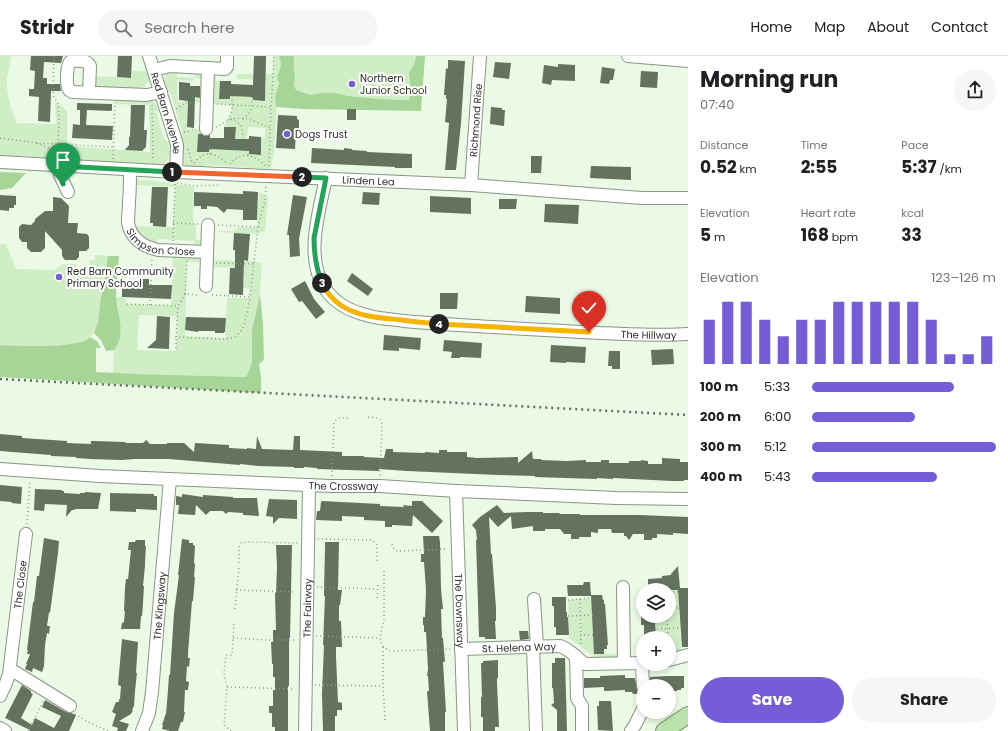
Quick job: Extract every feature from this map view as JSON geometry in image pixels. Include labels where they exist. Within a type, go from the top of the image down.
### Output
[{"type":"main road","points":[[664,731],[688,715]]},
{"type":"street","name":"Red Barn Avenue","points":[[149,56],[154,70],[157,93],[177,145],[175,178]]},
{"type":"street","points":[[154,70],[170,66],[225,69],[227,67],[227,56]]},
{"type":"street","name":"Richmond Rise","points":[[471,185],[480,56]]},
{"type":"street","points":[[628,56],[688,61]]},
{"type":"street","points":[[208,68],[207,104],[215,121]]},
{"type":"street","points":[[89,92],[147,95],[157,93]]},
{"type":"street","name":"Linden Lea","points":[[0,162],[152,171],[175,178],[326,178],[471,185],[642,198],[688,198]]},
{"type":"street","points":[[57,165],[68,192]]},
{"type":"street","name":"Simpson Close","points":[[130,170],[128,222],[134,237],[141,244],[152,249],[187,251],[207,257]]},
{"type":"street","name":"The Hillway","points":[[326,178],[314,238],[315,258],[319,276],[326,290],[342,306],[352,311],[367,316],[435,324],[644,335],[688,334]]},
{"type":"street","name":"Simpson Close","points":[[205,292],[208,225]]},
{"type":"street","name":"The Crossway","points":[[0,469],[100,476],[331,486],[380,486],[616,498],[688,499]]},
{"type":"street","name":"The Kingsway","points":[[142,731],[149,713],[152,692],[170,479]]},
{"type":"street","name":"The Fairway","points":[[306,731],[310,485]]},
{"type":"street","name":"The Downsway","points":[[456,491],[464,731]]},
{"type":"street","name":"The Close","points":[[0,696],[6,683],[6,666],[26,534]]},
{"type":"street","points":[[623,587],[624,663]]},
{"type":"street","points":[[534,599],[536,731]]},
{"type":"street","name":"St. Helena Way","points":[[461,649],[560,646],[565,648],[585,664],[636,663]]},
{"type":"street","points":[[676,658],[688,655]]},
{"type":"street","points":[[576,656],[577,698],[582,706],[582,731]]},
{"type":"street","points":[[6,666],[70,706]]},
{"type":"street","points":[[631,731],[638,719]]},
{"type":"street","points":[[0,728],[5,731]]},
{"type":"path","points":[[54,56],[52,92],[58,104],[59,121],[57,165]]},
{"type":"path","points":[[192,164],[200,157],[210,154],[220,157],[229,166],[231,162],[237,158],[248,155],[257,158],[269,168],[274,56]]},
{"type":"path","points":[[152,171],[157,93]]},
{"type":"path","points":[[113,161],[115,94]]},
{"type":"path","points":[[182,132],[198,129],[232,111],[232,96]]},
{"type":"path","points":[[243,119],[249,114],[252,106],[252,97]]},
{"type":"path","points":[[175,110],[185,103],[271,107]]},
{"type":"path","points":[[215,121],[236,118],[254,121],[270,128]]},
{"type":"path","points":[[232,119],[240,124],[243,136]]},
{"type":"path","points":[[0,138],[58,145],[113,147]]},
{"type":"path","points":[[210,149],[210,154]]},
{"type":"path","points":[[172,250],[175,178]]},
{"type":"path","points":[[176,337],[222,340],[236,336],[240,333],[244,324],[250,297],[258,227],[265,201],[266,186]]},
{"type":"path","points":[[173,223],[258,227]]},
{"type":"path","points":[[150,304],[152,249]]},
{"type":"path","points":[[176,348],[178,306],[185,294],[187,251]]},
{"type":"path","points":[[207,257],[254,264]]},
{"type":"path","points":[[185,294],[205,292],[250,297]]},
{"type":"path","points":[[127,304],[178,306]]},
{"type":"path","points":[[368,417],[378,418],[382,423],[380,486]]},
{"type":"path","points":[[331,486],[334,423],[339,418],[349,418]]},
{"type":"path","points":[[26,534],[31,472]]},
{"type":"path","points":[[239,563],[239,547],[243,542],[372,540],[376,542],[377,545],[377,561]]},
{"type":"path","points":[[392,544],[394,549],[398,551],[458,549]]},
{"type":"path","points":[[235,609],[239,568]]},
{"type":"path","points":[[384,571],[384,621],[380,638],[383,647],[385,720]]},
{"type":"path","points":[[377,598],[378,583]]},
{"type":"path","points":[[236,590],[377,589]]},
{"type":"path","points":[[568,600],[592,598]]},
{"type":"path","points":[[576,656],[581,648],[580,599]]},
{"type":"path","points":[[568,616],[593,615]]},
{"type":"path","points":[[231,731],[224,725],[227,687],[224,673],[226,655],[232,655],[234,622]]},
{"type":"path","points":[[668,623],[668,628]]},
{"type":"path","points":[[657,629],[680,628]]},
{"type":"path","points":[[580,635],[594,635]]},
{"type":"path","points":[[233,638],[267,640],[307,638],[380,638]]},
{"type":"path","points":[[383,647],[392,651],[461,649]]},
{"type":"path","points":[[227,687],[383,686]]},
{"type":"path","points":[[28,731],[48,692]]},
{"type":"path","points":[[70,706],[74,714],[108,731]]},
{"type":"green space","points":[[0,56],[11,56],[7,79],[7,90],[17,123],[56,124],[55,103],[61,105],[67,112],[67,146],[150,152],[149,105],[113,104],[113,98],[147,99],[151,100],[157,106],[158,111],[156,111],[164,139],[168,142],[169,155],[167,160],[163,166],[129,166],[123,163],[92,161],[35,162],[31,156],[11,156],[6,161],[0,161]]},
{"type":"green space","points":[[274,56],[279,56],[281,64],[278,74],[278,87],[275,96],[277,107],[274,151],[271,169],[205,165],[201,169],[186,166],[182,162],[180,142],[182,132],[171,94],[166,91],[164,80],[169,73],[177,70],[177,77],[195,78],[194,81],[177,80],[178,102],[184,102],[184,100],[193,97],[202,98],[201,102],[187,103],[187,131],[210,129],[210,135],[198,134],[198,152],[209,152],[210,149],[249,151],[249,154],[261,155],[261,138],[265,138],[265,128],[248,127],[247,139],[235,139],[236,127],[224,127],[232,111],[232,105],[212,104],[213,74],[216,72],[216,81],[220,81],[220,99],[230,99],[230,96],[253,97],[265,101],[266,80],[237,79],[237,74],[273,74]]},
{"type":"green space","points":[[279,56],[294,56],[294,85],[296,90],[310,95],[335,93],[348,96],[409,100],[411,92],[409,73],[414,65],[416,56],[425,56],[421,111],[303,109],[277,107],[275,96],[279,83],[277,79],[281,64]]},
{"type":"green space","name":"Northern Junior School","points":[[294,56],[416,56],[414,65],[409,73],[411,92],[409,100],[348,96],[335,93],[310,95],[296,90],[294,85]]},
{"type":"green space","points":[[142,57],[147,61],[151,82],[148,82],[144,87],[139,89],[96,87],[95,76],[131,78],[132,71],[146,71]]},
{"type":"green space","points":[[196,71],[201,74],[203,79],[195,78]]},
{"type":"green space","points":[[0,172],[26,173],[12,188],[0,190]]},
{"type":"green space","points":[[137,180],[194,187],[193,224],[196,224],[196,240],[203,240],[201,245],[194,248],[194,241],[158,239],[157,246],[146,243],[133,226],[173,227],[175,187],[134,185]]},
{"type":"green space","points":[[259,193],[263,193],[265,196],[268,196],[265,231],[257,234],[218,232],[234,231],[239,227],[256,228]]},
{"type":"green space","points":[[0,244],[6,244],[16,269],[55,270],[63,264],[76,264],[77,271],[86,271],[89,267],[90,260],[95,260],[95,255],[108,256],[98,323],[94,333],[88,339],[73,344],[53,346],[24,347],[0,345]]},
{"type":"green space","points":[[173,254],[198,256],[202,262],[187,262],[185,336],[225,338],[227,298],[249,298],[250,289],[243,288],[244,268],[209,267],[209,260],[256,261],[262,263],[260,295],[252,330],[252,363],[246,377],[113,373],[116,297],[124,297],[124,299],[126,299],[126,304],[171,305]],"holes":[[[139,315],[177,316],[176,351],[137,350]]]},
{"type":"green space","points":[[108,256],[119,256],[116,296],[121,331],[118,344],[114,350],[106,351],[101,340],[94,333],[98,322]]},
{"type":"green space","points":[[260,295],[263,324],[264,360],[259,364],[261,393],[0,377],[0,345],[62,345],[84,341],[90,337],[97,341],[101,348],[96,348],[96,372],[246,377],[252,363],[252,330]]},
{"type":"green space","points":[[676,590],[678,590],[681,650],[676,650],[676,631],[656,630],[655,623],[676,623]]},
{"type":"green space","points":[[592,598],[595,654],[621,654],[619,658],[596,658],[569,638],[568,600]]},
{"type":"building","points":[[31,56],[63,56],[61,63],[44,62],[43,78],[47,78],[47,84],[60,84],[61,91],[51,91],[50,122],[38,121],[39,97],[29,96],[29,89],[34,89],[35,71],[30,70]]},
{"type":"building","points":[[118,56],[132,56],[131,78],[117,77]]},
{"type":"building","points":[[254,56],[266,56],[265,101],[253,100],[253,97],[230,96],[230,99],[219,99],[220,81],[231,81],[231,84],[253,85]]},
{"type":"building","points":[[448,60],[465,61],[456,170],[445,170],[449,123],[445,122],[447,99],[446,95],[444,95]]},
{"type":"building","points":[[495,62],[511,63],[509,79],[493,77]]},
{"type":"building","points":[[558,64],[575,65],[575,81],[552,80],[551,85],[542,83],[544,65],[558,67]]},
{"type":"building","points":[[602,67],[615,69],[613,80],[610,80],[609,84],[600,83]]},
{"type":"building","points":[[641,71],[658,72],[657,88],[640,87]]},
{"type":"building","points":[[179,82],[190,83],[190,86],[200,86],[200,98],[195,97],[194,128],[187,127],[188,101],[179,100]]},
{"type":"building","points":[[77,103],[112,104],[111,111],[87,110],[86,125],[113,126],[112,140],[72,138],[73,124],[80,125],[80,110],[77,110]]},
{"type":"building","points":[[131,105],[145,105],[144,130],[147,130],[146,147],[142,151],[125,150],[129,145]]},
{"type":"building","points":[[491,107],[502,108],[502,110],[505,110],[504,126],[490,124]]},
{"type":"building","points":[[347,109],[356,109],[356,120],[347,120]]},
{"type":"building","name":"Dogs Trust","points":[[278,115],[297,116],[297,119],[299,120],[299,130],[296,130],[295,149],[276,148]]},
{"type":"building","points":[[224,127],[236,127],[235,139],[249,139],[249,136],[261,137],[261,155],[249,154],[249,151],[209,149],[209,152],[197,152],[198,134],[205,136],[210,135],[210,138],[224,138]]},
{"type":"building","points":[[312,148],[344,150],[344,148],[367,152],[412,154],[412,168],[311,163]]},
{"type":"building","points":[[531,156],[542,156],[541,173],[531,173]]},
{"type":"building","points":[[591,166],[631,167],[631,180],[590,178]]},
{"type":"building","points":[[152,187],[168,187],[166,227],[153,226],[153,223],[150,223]]},
{"type":"building","points":[[243,191],[258,192],[257,220],[243,220],[243,210],[227,209],[224,213],[217,207],[207,206],[207,209],[201,209],[201,206],[194,206],[194,192],[243,194]]},
{"type":"building","points":[[363,192],[380,193],[379,205],[362,204]]},
{"type":"building","points":[[0,195],[16,196],[16,205],[14,205],[14,208],[9,208],[9,211],[0,210]]},
{"type":"building","points":[[293,195],[307,197],[299,239],[300,256],[290,257],[289,235],[287,235]]},
{"type":"building","points":[[430,196],[471,198],[471,214],[430,212]]},
{"type":"building","points":[[53,197],[61,198],[69,206],[68,223],[78,223],[77,233],[87,234],[89,237],[89,248],[86,251],[79,251],[79,257],[76,260],[65,260],[62,256],[62,250],[45,231],[45,248],[41,252],[31,252],[27,248],[27,242],[22,242],[19,238],[19,227],[22,224],[31,225],[35,219],[45,211],[53,211]]},
{"type":"building","points":[[499,199],[517,199],[516,209],[499,209]]},
{"type":"building","points":[[545,204],[579,205],[578,224],[544,222]]},
{"type":"building","points":[[234,233],[250,234],[248,261],[244,260],[243,295],[229,294],[230,268],[235,268],[235,250],[233,250]]},
{"type":"building","points":[[352,273],[373,289],[368,296],[347,281]]},
{"type":"building","points":[[142,279],[149,279],[149,285],[172,285],[171,299],[122,297],[122,284],[142,285]]},
{"type":"building","points":[[305,281],[314,299],[325,312],[316,319],[302,301],[299,302],[291,289]]},
{"type":"building","points":[[440,293],[458,293],[457,309],[440,309]]},
{"type":"building","points":[[526,296],[560,298],[560,314],[525,312]]},
{"type":"building","points":[[157,316],[170,317],[169,349],[147,348],[156,340]]},
{"type":"building","points":[[186,317],[226,318],[225,332],[215,333],[215,331],[198,332],[185,330]]},
{"type":"building","points":[[384,335],[421,338],[420,350],[399,348],[399,351],[383,350]]},
{"type":"building","points":[[444,340],[482,343],[481,358],[451,358],[452,352],[443,351]]},
{"type":"building","points":[[551,345],[586,347],[585,363],[550,362]]},
{"type":"building","points":[[673,349],[674,364],[652,365],[651,350]]},
{"type":"building","points":[[609,351],[620,351],[620,369],[612,369],[612,366],[608,366]]},
{"type":"building","points":[[0,434],[22,436],[22,438],[67,441],[67,443],[91,444],[91,441],[94,441],[143,443],[146,440],[150,444],[184,443],[194,452],[195,443],[229,445],[229,448],[256,449],[257,436],[262,449],[293,450],[294,436],[300,436],[300,450],[342,452],[342,456],[384,458],[386,449],[393,449],[393,452],[439,453],[439,450],[447,450],[447,452],[467,452],[467,457],[477,458],[518,457],[518,463],[532,451],[533,459],[541,460],[586,460],[586,462],[601,462],[601,460],[609,460],[609,463],[629,463],[629,461],[641,460],[648,461],[648,464],[662,464],[662,458],[680,459],[680,462],[688,462],[688,480],[672,481],[613,478],[597,479],[535,477],[379,469],[379,471],[317,469],[169,459],[90,459],[0,451]]},
{"type":"building","points":[[0,485],[22,487],[21,504],[0,501]]},
{"type":"building","points":[[35,489],[62,490],[64,493],[80,494],[85,492],[101,493],[98,509],[75,509],[72,510],[66,517],[67,505],[45,504],[44,511],[34,510]]},
{"type":"building","points":[[110,493],[154,494],[154,496],[157,496],[157,510],[136,509],[136,512],[110,511]]},
{"type":"building","points":[[182,494],[203,497],[203,495],[233,498],[257,498],[259,516],[228,512],[226,514],[223,511],[210,511],[206,515],[196,505],[195,515],[178,514],[179,505],[176,505],[176,496],[182,497]]},
{"type":"building","points":[[269,499],[297,500],[297,519],[279,518],[273,524],[273,517],[266,516]]},
{"type":"building","points":[[322,501],[380,504],[380,506],[404,507],[403,505],[412,506],[412,501],[422,501],[443,521],[432,533],[413,515],[412,526],[392,525],[392,527],[385,527],[385,521],[364,520],[364,517],[342,516],[342,521],[316,520],[317,511],[320,511]]},
{"type":"building","points":[[497,505],[504,513],[543,512],[580,515],[688,517],[688,534],[657,534],[657,538],[652,538],[652,540],[644,540],[644,534],[633,534],[629,540],[626,536],[624,536],[624,533],[612,533],[611,529],[598,529],[598,533],[591,532],[591,537],[571,539],[571,534],[564,534],[560,529],[533,531],[533,526],[512,529],[511,516],[498,527],[489,517],[496,608],[496,639],[485,639],[485,637],[479,637],[477,540],[476,530],[472,525],[480,517]]},
{"type":"building","points":[[423,536],[439,536],[440,542],[443,609],[441,609],[442,638],[445,662],[443,662],[446,712],[445,731],[430,731],[427,691],[429,691],[427,676],[426,632],[424,632],[423,625],[423,617],[425,617],[426,590],[424,562],[421,562],[421,554],[424,554]]},
{"type":"building","points":[[44,538],[59,541],[58,553],[47,626],[50,626],[45,645],[44,666],[42,672],[33,668],[32,672],[25,669],[30,654],[27,654],[27,650],[33,602],[37,576],[39,576]]},
{"type":"building","points":[[182,539],[189,540],[189,543],[193,543],[195,546],[195,577],[188,653],[188,658],[190,658],[189,667],[187,666],[186,681],[189,682],[188,690],[185,690],[185,712],[183,722],[181,722],[178,731],[170,731],[162,729],[162,725],[166,714],[174,613]]},
{"type":"building","points":[[136,540],[145,540],[146,546],[140,629],[121,629],[122,623],[124,622],[125,588],[126,579],[128,579],[131,550],[128,550],[129,542],[135,542]]},
{"type":"building","points":[[325,542],[339,542],[338,590],[342,590],[339,605],[339,621],[341,621],[342,647],[336,647],[336,657],[338,702],[342,703],[342,710],[337,710],[337,716],[335,716],[335,731],[323,731],[322,694]]},
{"type":"building","points":[[276,545],[292,545],[288,731],[275,731],[275,727],[272,727],[272,713],[269,713],[269,706],[273,706],[273,690],[275,690],[271,642],[273,642],[273,630],[276,630]]},
{"type":"building","points":[[678,566],[680,588],[688,588],[688,647],[682,647],[678,590],[676,590],[676,583],[648,583],[648,579],[662,578],[662,576],[671,574]]},
{"type":"building","points":[[584,582],[590,582],[591,596],[568,596],[567,585],[583,585]]},
{"type":"building","points":[[591,595],[602,595],[605,604],[608,645],[607,649],[604,649],[604,654],[594,654]]},
{"type":"building","points":[[552,597],[566,597],[569,635],[556,635]]},
{"type":"building","points":[[641,623],[655,623],[656,631],[644,631],[644,625],[641,625]]},
{"type":"building","points":[[519,631],[528,631],[529,639],[520,640]]},
{"type":"building","points":[[122,639],[138,642],[137,673],[133,710],[131,714],[119,721],[129,724],[126,731],[117,731],[118,728],[112,726],[116,714],[112,712],[116,702],[119,702],[120,699],[121,686],[118,685]]},
{"type":"building","points":[[555,658],[565,658],[567,731],[557,731],[557,710],[551,705],[554,703],[552,688],[552,663],[555,663]]},
{"type":"building","points":[[498,660],[497,683],[499,727],[495,727],[495,731],[483,731],[483,717],[481,717],[481,663],[483,663],[483,661]]},
{"type":"building","points":[[625,675],[625,678],[635,678],[636,694],[633,694],[632,692],[625,692],[625,690],[604,691],[604,687],[584,688],[584,678],[600,678],[600,676]]},
{"type":"building","points":[[684,676],[684,688],[676,691],[676,679],[650,679],[650,677]]},
{"type":"building","points":[[22,685],[33,694],[21,718],[32,725],[35,718],[54,728],[61,716],[42,707],[45,700],[66,712],[76,715],[69,731],[29,731],[30,730],[5,718]]},
{"type":"building","points":[[599,701],[611,701],[613,731],[598,730],[597,706],[599,706]]},
{"type":"railway","points":[[0,379],[688,415]]},
{"type":"place","name":"Northern Junior School","points":[[352,84]]},
{"type":"place","name":"Dogs Trust","points":[[287,134]]},
{"type":"place","name":"Red Barn Community Primary School","points":[[59,277]]},
{"type":"route","points":[[63,184],[60,175],[60,166],[326,178],[314,238],[315,258],[322,284],[342,306],[367,316],[435,324],[589,332]]}]
